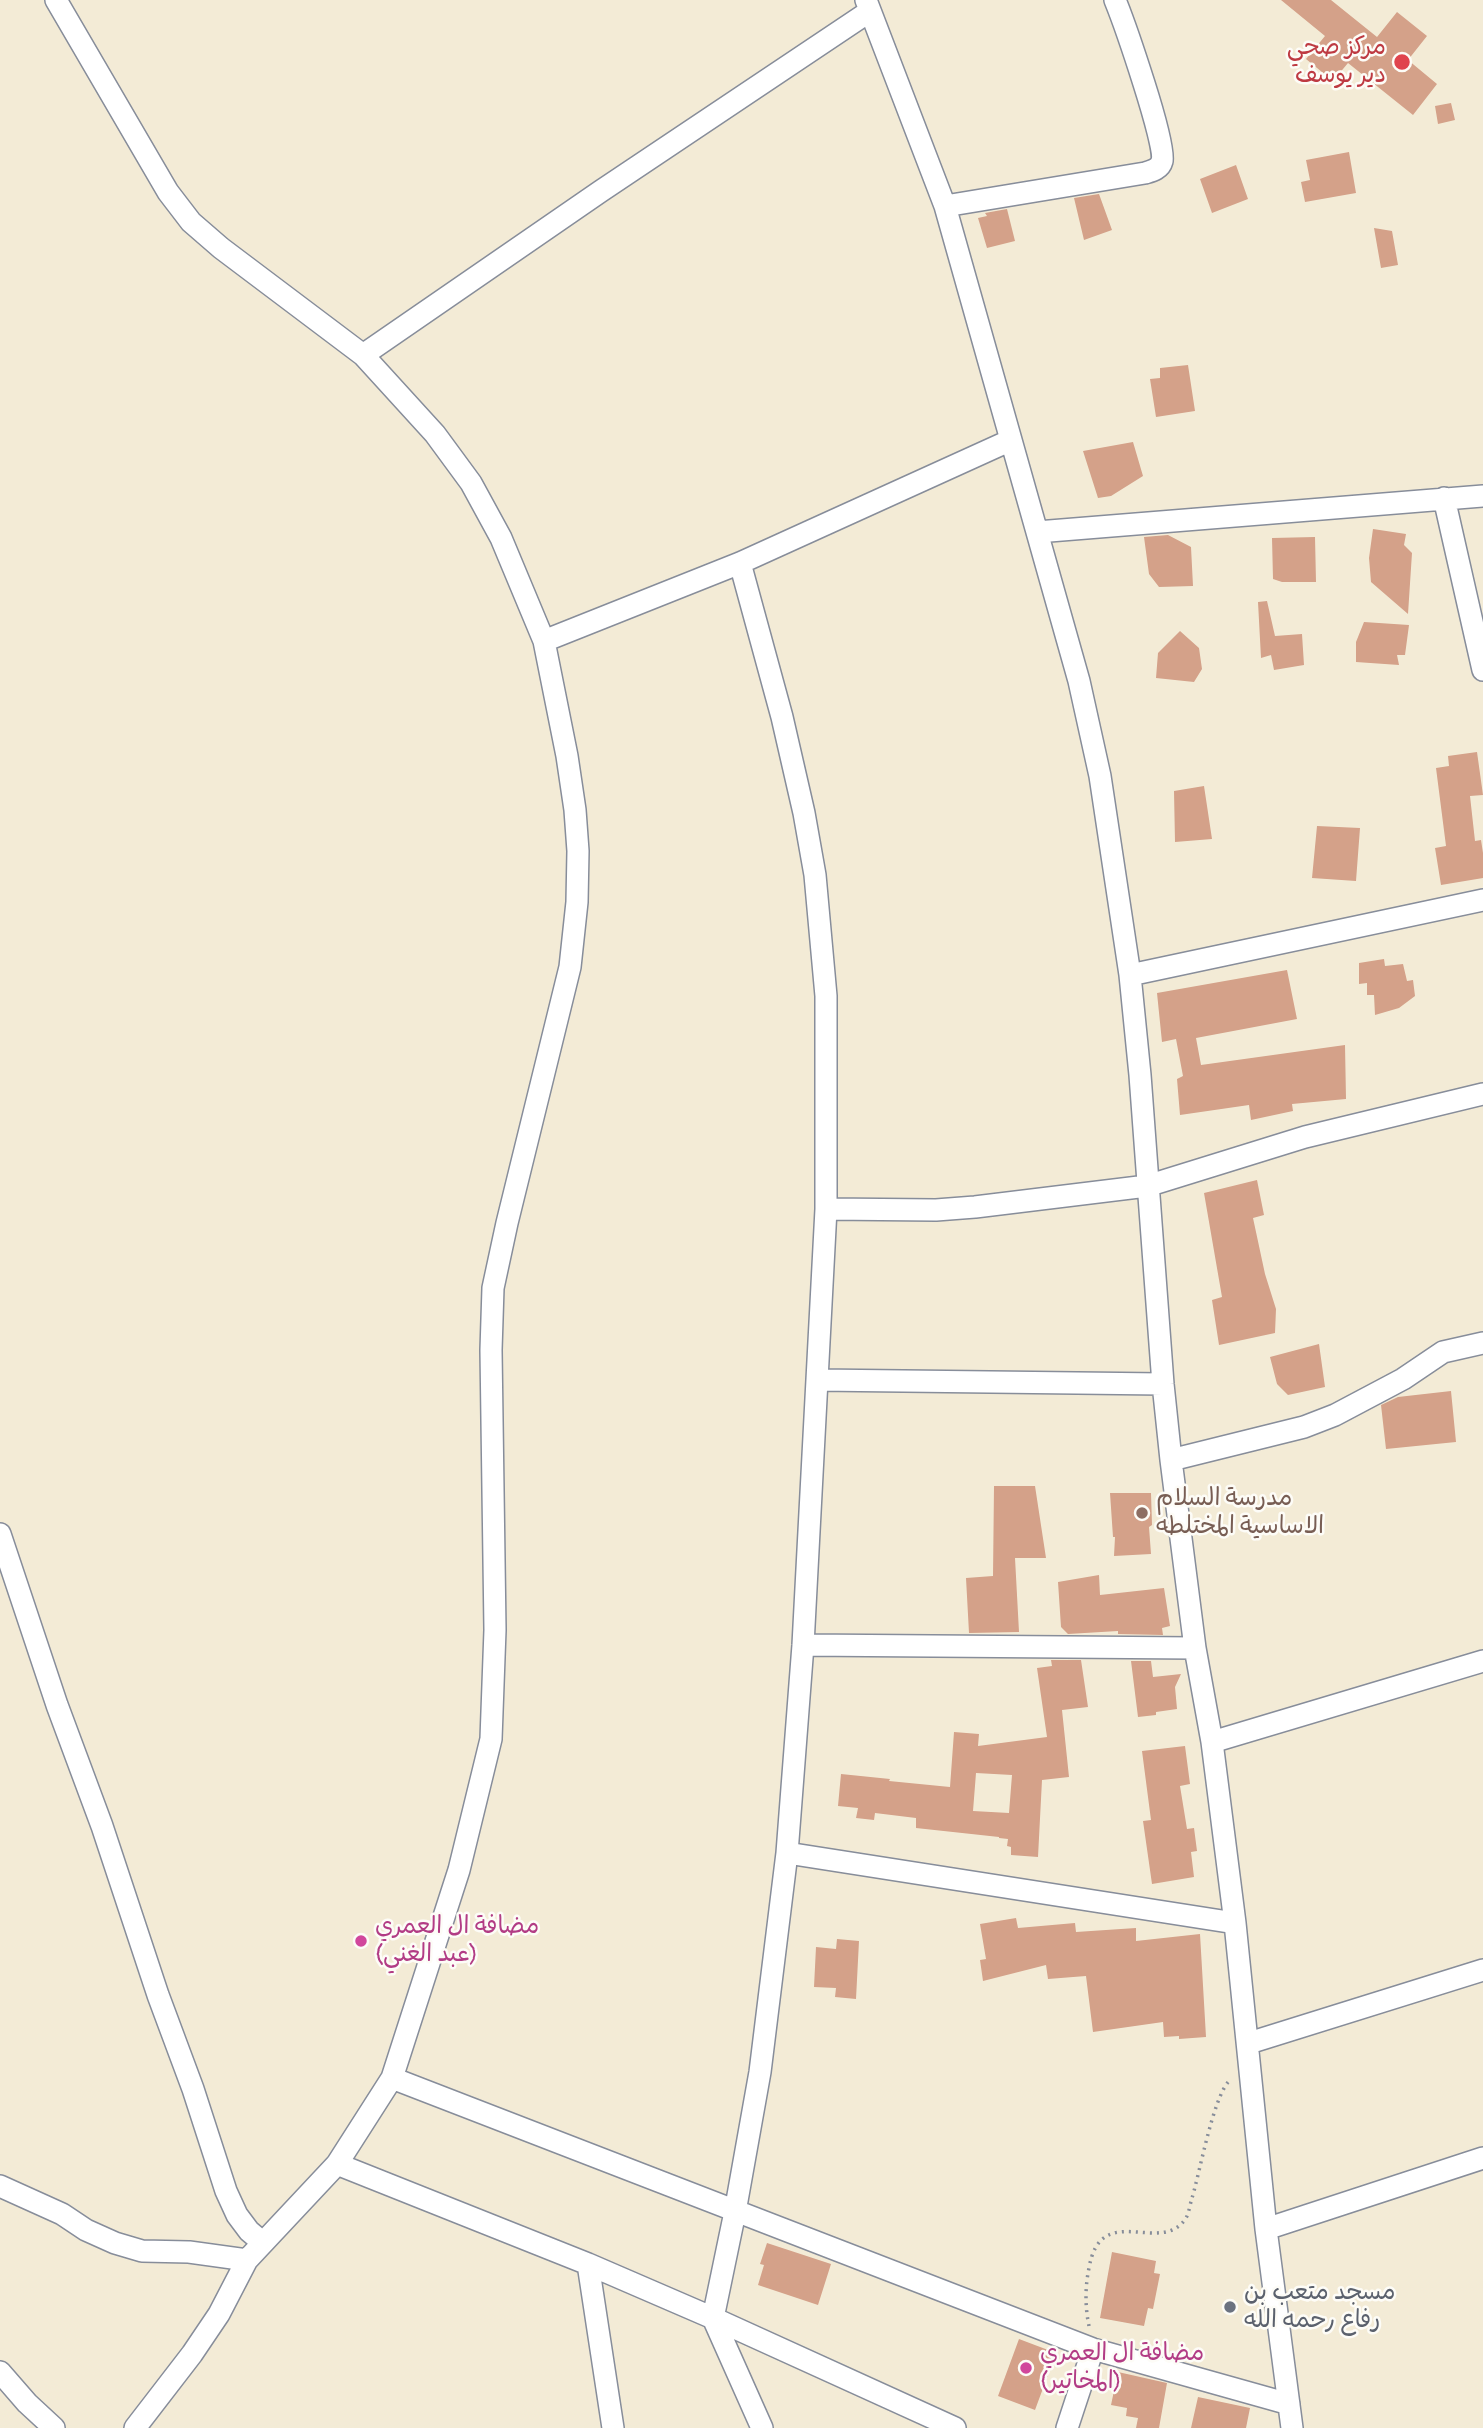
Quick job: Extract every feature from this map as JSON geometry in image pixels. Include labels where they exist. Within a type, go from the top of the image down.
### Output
[{"type":"street","points":[[56,0],[168,192],[191,222],[221,248],[363,355],[435,434],[471,483],[501,538],[544,640],[575,810],[578,851],[577,902],[570,967],[493,1288],[491,1350],[495,1630],[491,1739],[459,1870],[392,2078],[337,2164],[247,2260],[219,2314],[135,2428]]},
{"type":"street","points":[[945,206],[1145,173],[1158,168],[1162,162],[1160,146],[1142,77],[1115,0]]},
{"type":"street","points":[[363,355],[868,6],[945,206],[1090,721],[1100,776],[1130,975],[1171,1460],[1235,1923],[1266,2229],[1292,2428]]},
{"type":"street","points":[[544,640],[740,562],[1012,440]]},
{"type":"street","points":[[1037,532],[1483,496]]},
{"type":"street","points":[[1444,498],[1483,670]]},
{"type":"street","points":[[740,562],[782,717],[804,813],[814,875],[826,996],[826,1209],[803,1645],[787,1853],[760,2071],[713,2318],[762,2428]]},
{"type":"street","points":[[1130,975],[1483,900]]},
{"type":"street","points":[[826,1209],[936,1210],[1147,1186],[1305,1138],[1483,1094]]},
{"type":"street","points":[[1171,1460],[1304,1427],[1335,1415],[1391,1385],[1443,1352],[1483,1343]]},
{"type":"street","points":[[817,1380],[1163,1384]]},
{"type":"street","points":[[0,1534],[226,2191],[237,2215],[262,2242]]},
{"type":"street","points":[[803,1645],[1195,1648]]},
{"type":"street","points":[[1212,1742],[1483,1661]]},
{"type":"street","points":[[787,1853],[1235,1923]]},
{"type":"street","points":[[1249,2043],[1483,1970]]},
{"type":"street","points":[[392,2078],[1093,2349],[1289,2404]]},
{"type":"street","points":[[1266,2229],[1483,2158]]},
{"type":"street","points":[[337,2164],[588,2264],[955,2428]]},
{"type":"street","points":[[0,2186],[62,2214],[86,2230],[115,2243],[142,2251],[189,2252],[247,2260]]},
{"type":"street","points":[[588,2264],[613,2428]]},
{"type":"street","points":[[1067,2428],[1093,2349]]},
{"type":"street","points":[[0,2372],[54,2428]]},
{"type":"path","points":[[1093,2349],[1085,2309],[1087,2276],[1096,2244],[1104,2236],[1117,2232],[1129,2230],[1161,2233],[1175,2230],[1186,2218],[1224,2087],[1230,2080],[1252,2075]]},
{"type":"building","points":[[1281,0],[1331,0],[1377,37],[1397,12],[1427,36],[1408,60],[1437,84],[1413,115],[1348,63],[1333,81],[1306,59],[1325,36]]},
{"type":"building","points":[[1451,103],[1455,120],[1438,124],[1435,106]]},
{"type":"building","points":[[1349,152],[1356,193],[1305,202],[1301,182],[1310,180],[1306,160]]},
{"type":"building","points":[[1236,165],[1248,199],[1212,213],[1200,179]]},
{"type":"building","points":[[1099,194],[1112,230],[1084,240],[1074,198]]},
{"type":"building","points":[[1007,209],[1015,241],[987,248],[978,218],[987,216],[985,213]]},
{"type":"building","points":[[1374,228],[1392,231],[1398,265],[1381,268]]},
{"type":"building","points":[[1188,365],[1195,411],[1156,417],[1150,379],[1160,378],[1160,368]]},
{"type":"building","points":[[1133,442],[1143,476],[1111,496],[1098,498],[1083,451]]},
{"type":"building","points":[[1373,529],[1406,534],[1404,545],[1412,553],[1408,614],[1371,582],[1369,558]]},
{"type":"building","points":[[1168,535],[1191,547],[1193,586],[1159,587],[1149,574],[1144,537]]},
{"type":"building","points":[[1315,537],[1316,582],[1282,582],[1273,579],[1272,538]]},
{"type":"building","points":[[1267,601],[1275,636],[1302,634],[1304,665],[1274,670],[1271,655],[1261,658],[1258,602]]},
{"type":"building","points":[[1364,622],[1409,625],[1405,655],[1397,655],[1399,665],[1356,662],[1356,642]]},
{"type":"building","points":[[1180,631],[1199,648],[1202,669],[1194,682],[1156,678],[1158,653]]},
{"type":"building","points":[[1477,752],[1483,795],[1470,796],[1475,841],[1481,840],[1483,878],[1441,885],[1435,848],[1446,846],[1436,768],[1449,766],[1448,756]]},
{"type":"building","points":[[1204,786],[1212,839],[1175,842],[1174,791]]},
{"type":"building","points":[[1317,826],[1360,828],[1356,881],[1312,878]]},
{"type":"building","points":[[1384,959],[1385,966],[1403,964],[1407,981],[1413,980],[1415,996],[1399,1008],[1375,1015],[1374,995],[1367,995],[1367,983],[1359,984],[1359,963]]},
{"type":"building","points":[[1287,970],[1297,1019],[1196,1038],[1201,1065],[1345,1045],[1346,1099],[1292,1104],[1293,1111],[1251,1120],[1249,1105],[1180,1115],[1177,1079],[1183,1076],[1176,1039],[1162,1042],[1157,993]]},
{"type":"building","points":[[1257,1180],[1264,1215],[1253,1218],[1276,1309],[1275,1333],[1219,1345],[1212,1300],[1222,1297],[1204,1193]]},
{"type":"building","points":[[1319,1344],[1325,1387],[1288,1395],[1277,1384],[1270,1357]]},
{"type":"building","points":[[1451,1391],[1456,1442],[1386,1449],[1381,1405],[1398,1397]]},
{"type":"building","points":[[994,1486],[1035,1486],[1046,1558],[1015,1558],[1019,1632],[969,1633],[966,1578],[993,1576]]},
{"type":"building","points":[[1110,1493],[1151,1493],[1151,1554],[1114,1556],[1115,1537]]},
{"type":"building","points":[[1099,1575],[1100,1595],[1164,1588],[1170,1626],[1162,1628],[1163,1635],[1118,1634],[1118,1631],[1068,1634],[1061,1627],[1058,1582]]},
{"type":"building","points":[[1051,1660],[1081,1660],[1088,1707],[1062,1710],[1069,1777],[1042,1780],[1038,1857],[1011,1855],[1011,1847],[1007,1846],[1008,1839],[916,1828],[916,1818],[875,1813],[874,1820],[856,1818],[858,1808],[838,1806],[841,1774],[950,1787],[954,1732],[979,1734],[978,1746],[1047,1737],[1037,1668],[1052,1666]],"holes":[[[976,1773],[1012,1775],[1009,1813],[973,1811]]]},
{"type":"building","points":[[1131,1661],[1151,1661],[1153,1677],[1181,1674],[1175,1687],[1177,1709],[1138,1717]]},
{"type":"building","points":[[1185,1746],[1190,1784],[1180,1786],[1187,1829],[1194,1828],[1197,1851],[1191,1852],[1194,1877],[1152,1884],[1143,1821],[1151,1820],[1142,1751]]},
{"type":"building","points":[[1016,1918],[1018,1928],[1075,1923],[1076,1932],[1136,1928],[1136,1941],[1200,1934],[1206,2037],[1164,2037],[1163,2022],[1093,2032],[1086,1976],[1048,1979],[1046,1965],[983,1981],[980,1960],[986,1959],[980,1924]]},
{"type":"building","points":[[837,1939],[859,1941],[856,1999],[835,1997],[836,1988],[814,1987],[816,1947],[836,1949]]},
{"type":"building","points":[[767,2243],[831,2264],[818,2305],[758,2285],[764,2265],[760,2264]]},
{"type":"building","points":[[1112,2252],[1156,2261],[1154,2273],[1160,2274],[1153,2309],[1148,2308],[1144,2326],[1100,2318]]},
{"type":"building","points":[[1019,2339],[1056,2353],[1035,2410],[998,2396]]},
{"type":"building","points":[[1118,2372],[1167,2383],[1159,2428],[1136,2428],[1138,2418],[1126,2416],[1127,2408],[1111,2405]]},
{"type":"building","points":[[1198,2397],[1250,2408],[1246,2428],[1191,2428]]},
{"type":"place","name":"مركز صحي دير يوسف","points":[[1402,62]]},
{"type":"place","name":"مدرسة السلام الاساسية المختلطه","points":[[1142,1513]]},
{"type":"place","name":"مضافة ال العمري (عبد الغني)","points":[[361,1941]]},
{"type":"place","name":"مسجد متعب بن رفاع رحمه الله","points":[[1230,2307]]},
{"type":"place","name":"مضافة ال العمري (المخاتير)","points":[[1026,2368]]}]
